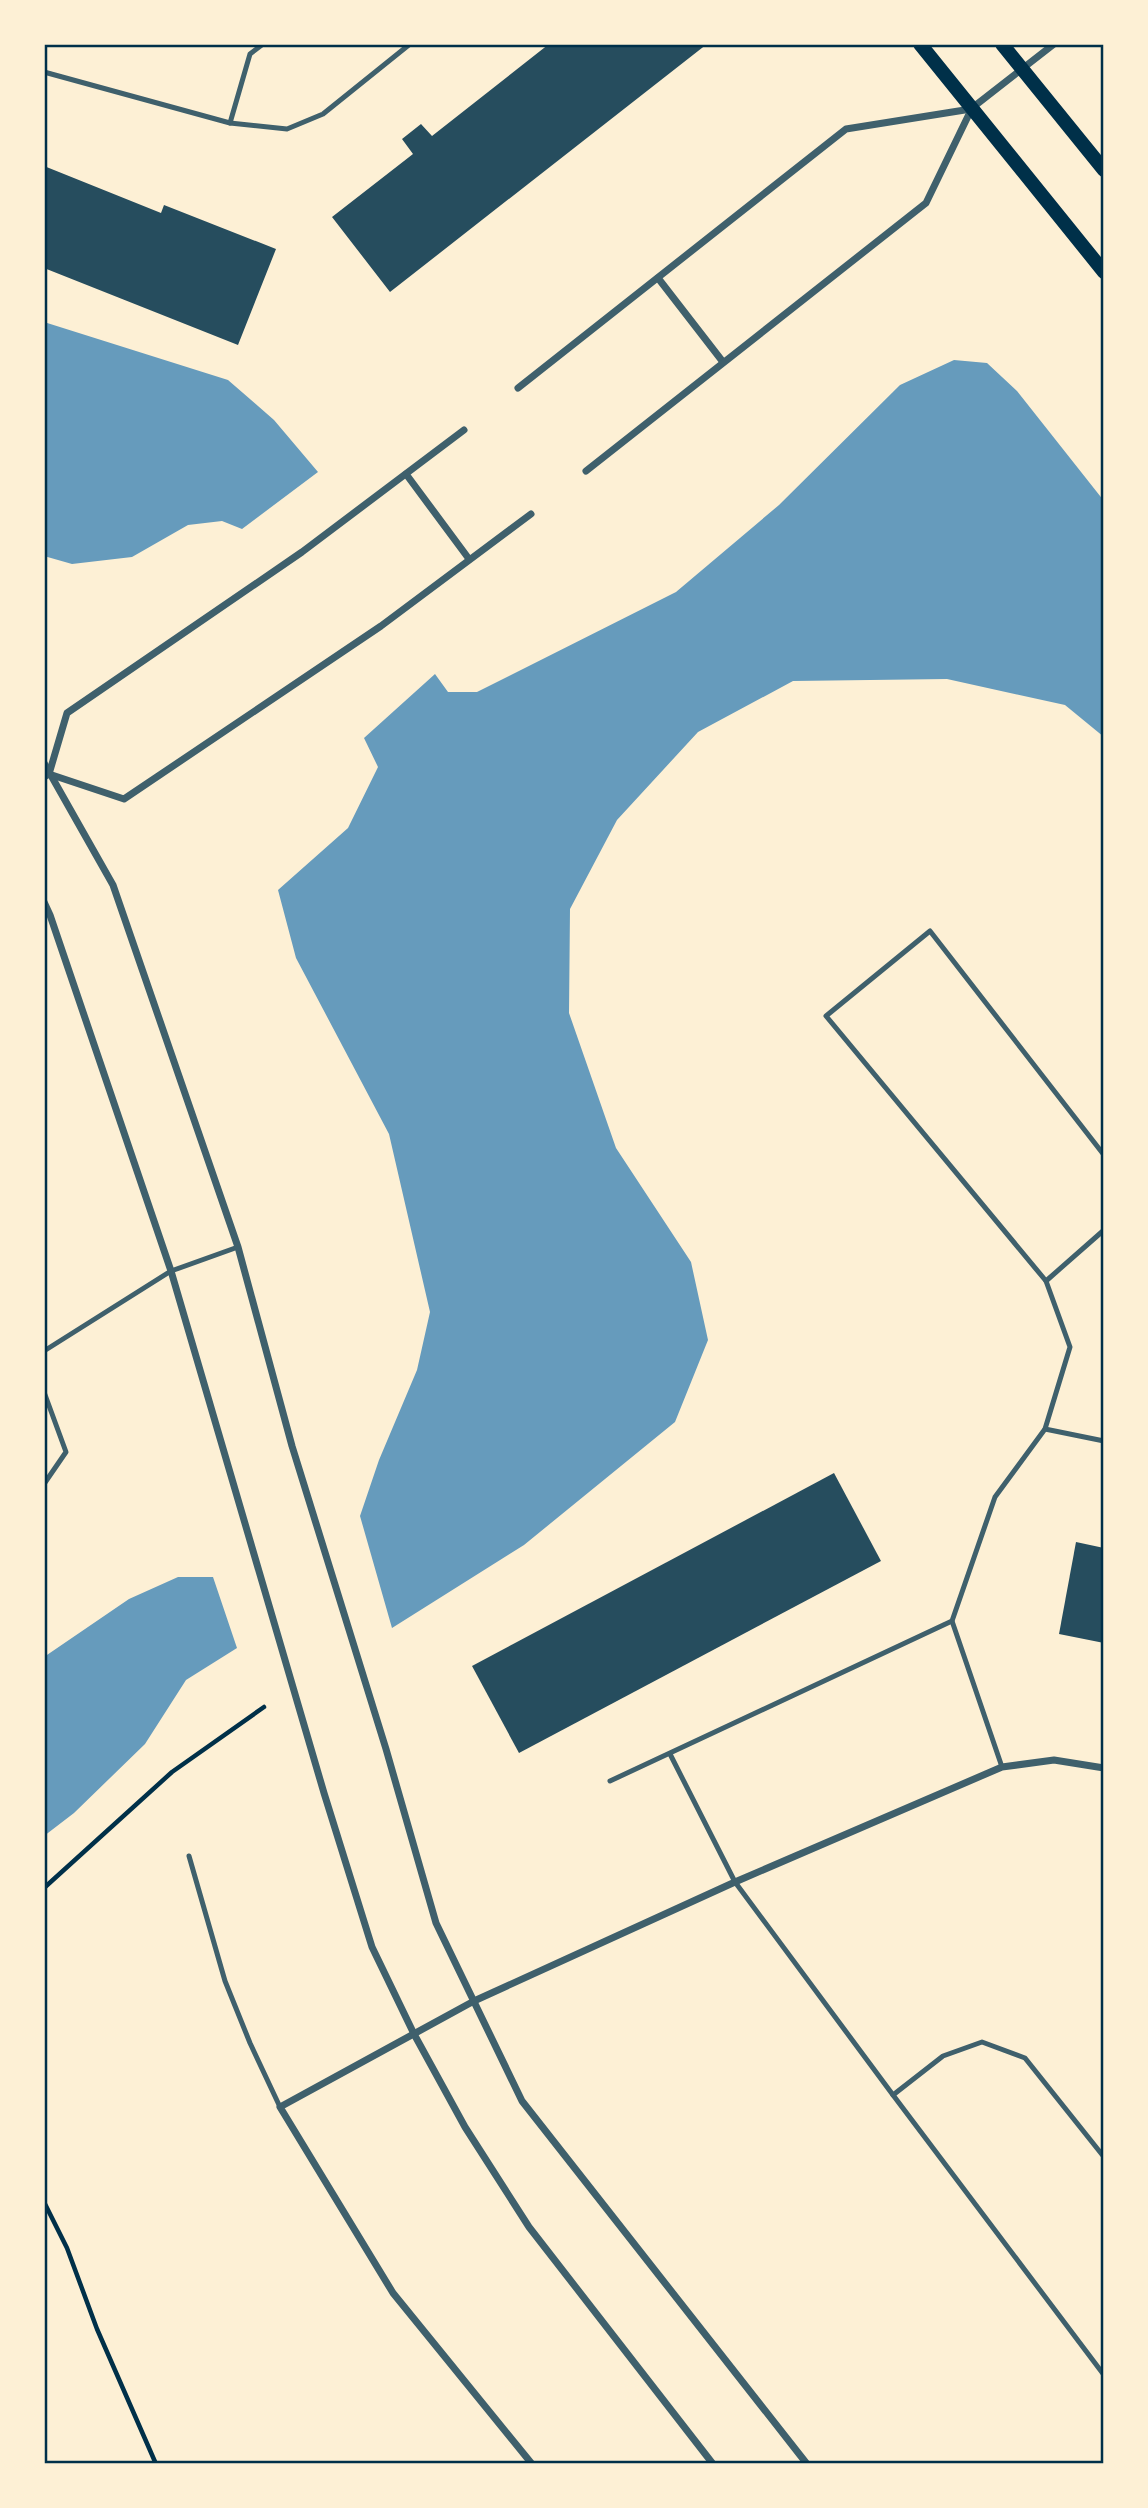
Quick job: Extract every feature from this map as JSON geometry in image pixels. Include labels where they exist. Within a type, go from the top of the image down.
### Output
[{"type":"main road","points":[[920,44],[1104,272]]},
{"type":"main road","points":[[1002,44],[1101,161]]},
{"type":"street","points":[[586,471],[926,203],[972,108],[1054,44]]},
{"type":"street","points":[[519,388],[846,129],[972,108]]},
{"type":"street","points":[[658,278],[723,362]]},
{"type":"street","points":[[46,776],[67,713],[302,552],[464,430]]},
{"type":"street","points":[[406,474],[469,559]]},
{"type":"street","points":[[46,776],[124,799],[381,626],[531,514]]},
{"type":"street","points":[[44,763],[46,776],[113,885],[238,1247],[292,1446],[382,1736],[436,1923],[522,2101],[807,2464]]},
{"type":"street","points":[[44,902],[171,1271],[324,1793],[372,1947],[414,2034],[465,2127],[530,2227],[713,2464]]},
{"type":"street","points":[[532,2464],[393,2293],[280,2107],[474,2001],[735,1882],[1002,1767],[1054,1760],[1104,1768]]},
{"type":"lane","points":[[230,124],[250,54],[263,44]]},
{"type":"lane","points":[[44,72],[230,124],[286,129],[323,114],[410,44]]},
{"type":"lane","points":[[1002,1767],[952,1621],[995,1497],[1045,1429],[1070,1347],[1046,1281],[826,1016],[930,931],[1104,1155]]},
{"type":"lane","points":[[1046,1281],[1104,1230]]},
{"type":"lane","points":[[44,1351],[171,1271],[238,1247]]},
{"type":"lane","points":[[44,1392],[66,1452],[44,1484]]},
{"type":"lane","points":[[1045,1429],[1104,1441]]},
{"type":"lane","points":[[610,1781],[952,1621]]},
{"type":"lane","points":[[670,1754],[735,1882],[1104,2375]]},
{"type":"lane","points":[[189,1856],[225,1981],[280,2107]]},
{"type":"lane","points":[[893,2095],[943,2056],[982,2042],[1026,2058],[1104,2157]]},
{"type":"path","points":[[44,1888],[172,1772],[264,1707]]},
{"type":"path","points":[[44,2202],[67,2248],[97,2329],[156,2464]]},
{"type":"water","points":[[44,322],[228,380],[274,420],[318,472],[242,529],[222,521],[188,525],[132,557],[72,564],[44,556]]},
{"type":"water","points":[[954,360],[987,363],[1017,391],[1104,501],[1104,737],[1065,705],[947,679],[793,681],[698,732],[617,820],[570,909],[569,1013],[616,1148],[691,1262],[708,1340],[675,1422],[524,1545],[392,1628],[360,1516],[379,1460],[417,1370],[430,1312],[389,1134],[296,958],[278,890],[348,828],[378,767],[364,738],[435,674],[448,692],[477,692],[676,592],[779,505],[900,385]]},
{"type":"water","points":[[178,1577],[213,1577],[237,1648],[186,1680],[145,1744],[74,1813],[44,1836],[44,1657],[129,1599]]},
{"type":"building","points":[[549,44],[707,44],[390,292],[332,217],[413,154],[402,139],[421,124],[432,136]]},
{"type":"building","points":[[44,166],[161,213],[164,205],[276,249],[238,345],[44,268]]},
{"type":"building","points":[[834,1473],[881,1561],[519,1753],[472,1666]]},
{"type":"building","points":[[1076,1542],[1104,1548],[1104,1643],[1059,1634]]}]
